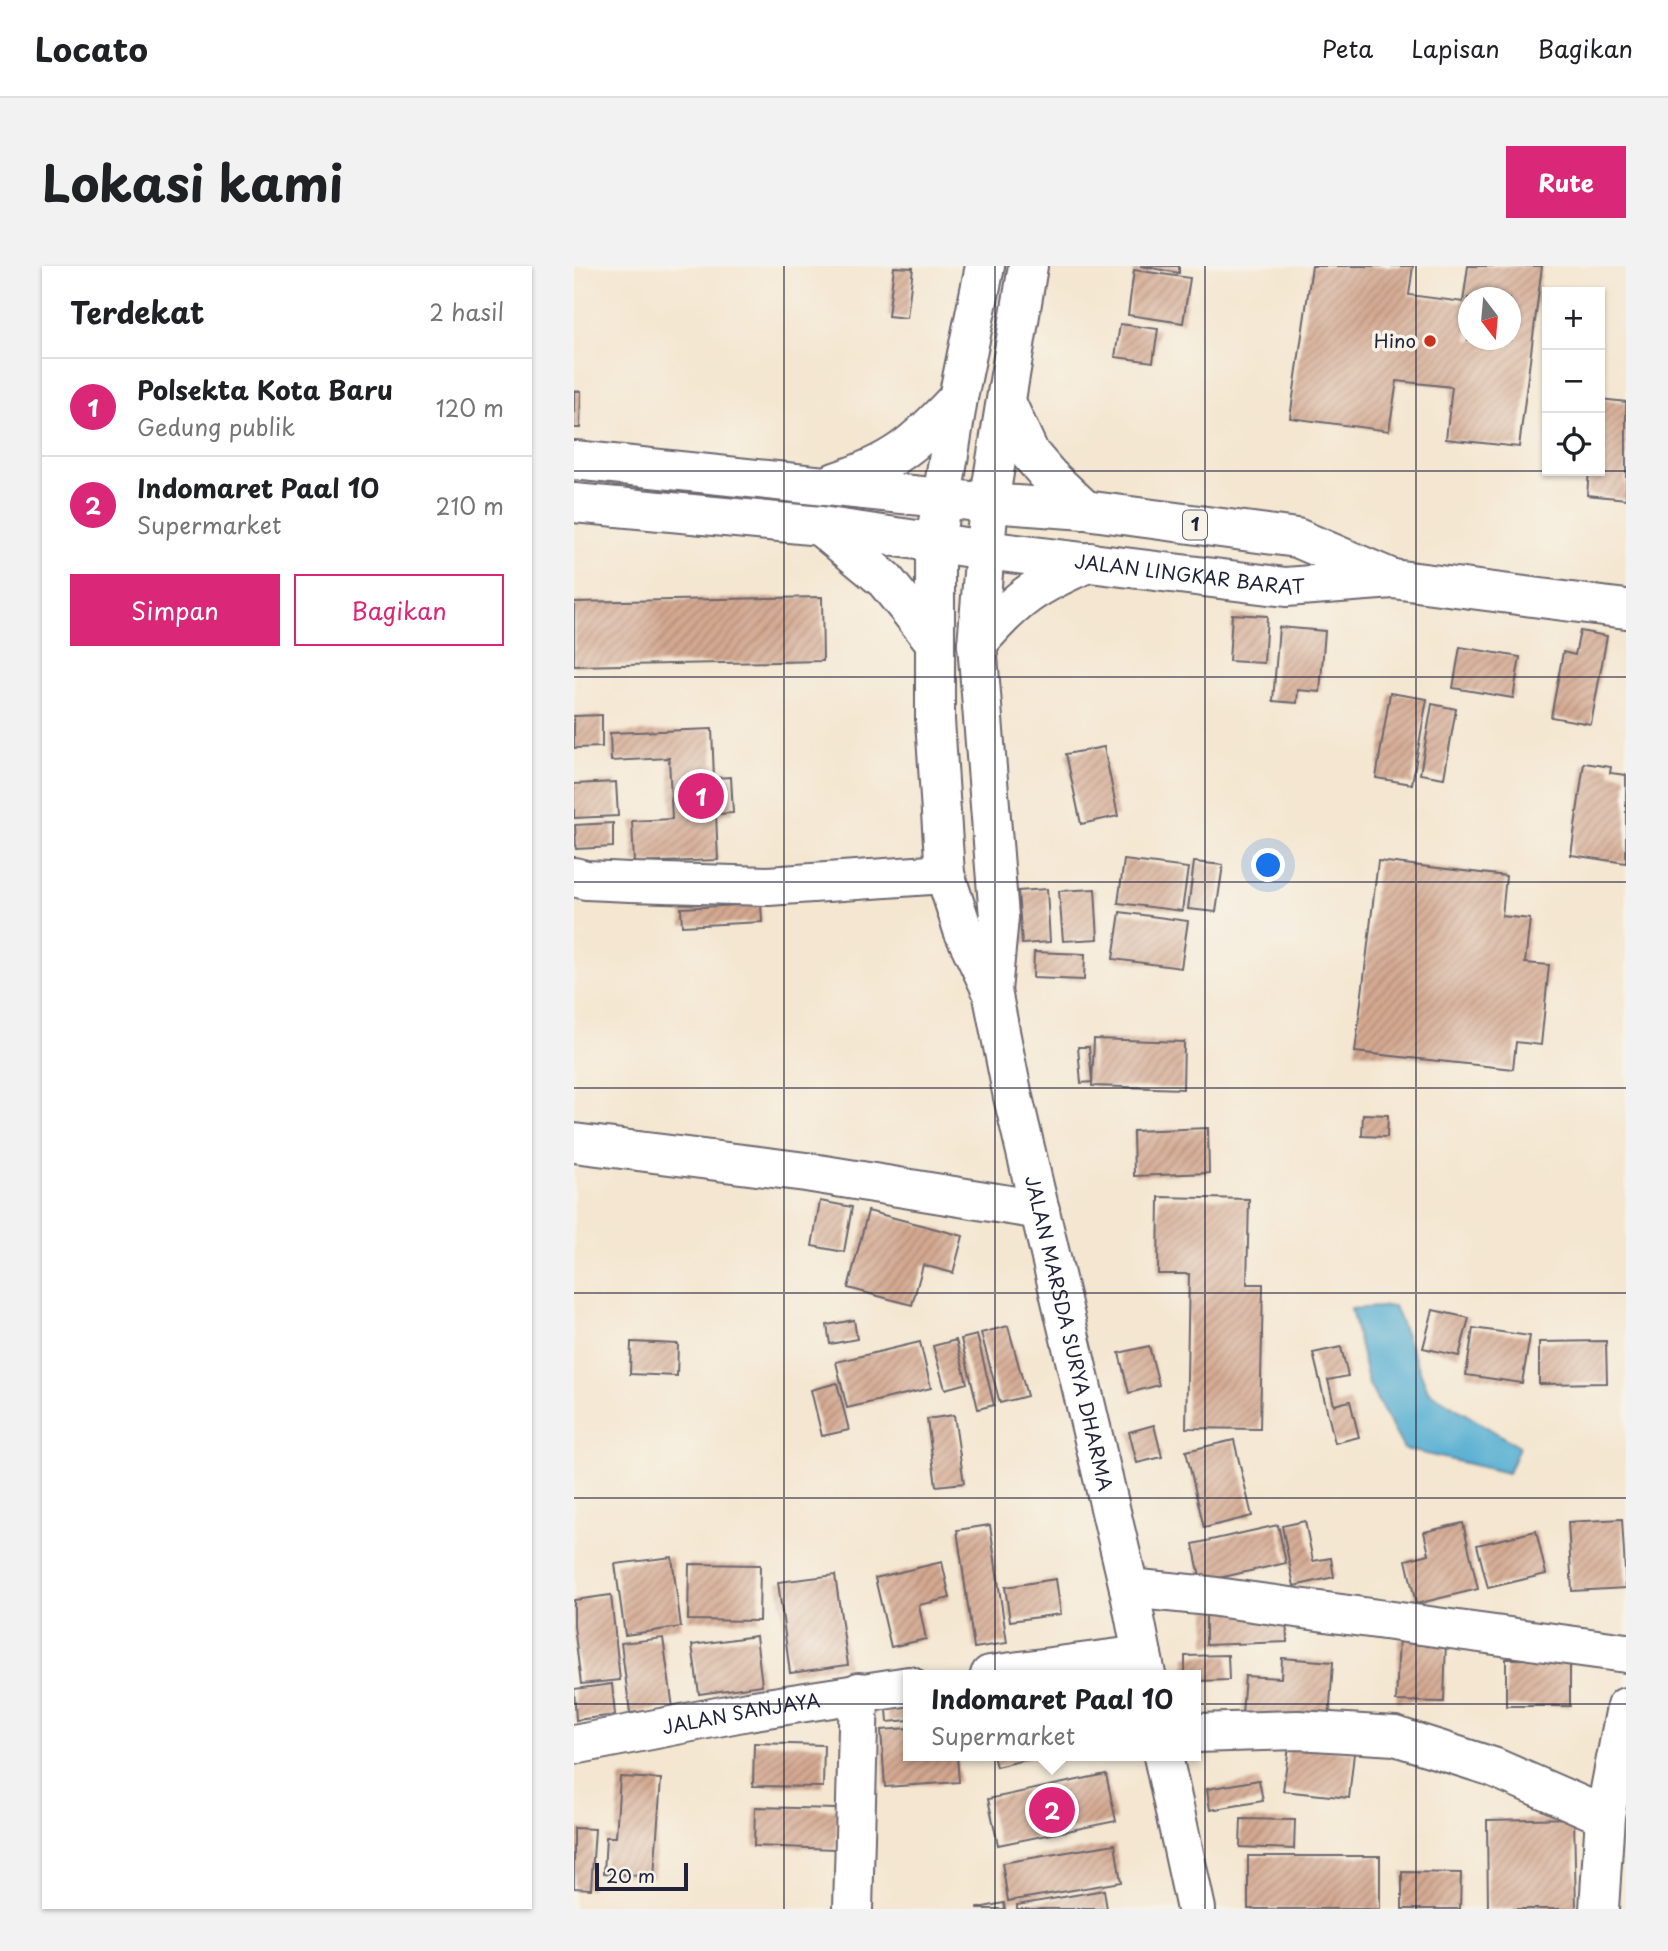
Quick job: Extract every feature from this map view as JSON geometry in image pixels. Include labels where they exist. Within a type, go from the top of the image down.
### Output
[{"type":"main road","points":[[985,266],[958,398],[935,542],[935,720],[945,874],[963,930],[992,991]]},
{"type":"main road","points":[[992,991],[999,917],[977,644],[989,502],[1028,266]]},
{"type":"main road","points":[[829,484],[868,472],[894,458],[923,436],[958,398]]},
{"type":"main road","points":[[1006,402],[1030,454],[1085,510]]},
{"type":"main road","points":[[574,460],[942,496]]},
{"type":"main road","name":"1","points":[[942,496],[989,502]]},
{"type":"main road","name":"JALAN LINGKAR BARAT","points":[[989,502],[1085,510],[1297,538],[1393,579]]},
{"type":"main road","points":[[574,503],[821,526],[935,542]]},
{"type":"main road","points":[[821,526],[885,580],[935,642]]},
{"type":"main road","name":"1","points":[[935,542],[985,550]]},
{"type":"main road","name":"JALAN LINGKAR BARAT","points":[[985,550],[1286,587],[1393,579],[1626,609]]},
{"type":"main road","points":[[977,644],[1000,617],[1025,594],[1051,578],[1090,562]]},
{"type":"main road","points":[[574,877],[620,882],[768,886],[945,874]]},
{"type":"main road","name":"JALAN MARSDA SURYA DHARMA","points":[[992,991],[1013,1097],[1129,1588],[1144,1665]]},
{"type":"main road","points":[[574,1143],[806,1172],[1040,1210]]},
{"type":"main road","points":[[1129,1588],[1209,1596],[1626,1653]]},
{"type":"main road","points":[[1067,1670],[1144,1665]]},
{"type":"main road","name":"JALAN SANJAYA","points":[[574,1745],[748,1711],[903,1687]]},
{"type":"main road","points":[[853,1909],[859,1692]]},
{"type":"main road","points":[[1599,1909],[1605,1816],[1626,1707]]},
{"type":"main road","points":[[1201,1733],[1298,1730],[1395,1736],[1493,1767],[1605,1816]]},
{"type":"main road","points":[[1164,1761],[1196,1909]]},
{"type":"water","points":[[1394,1306],[1428,1391],[1519,1447],[1508,1473],[1404,1449],[1369,1385],[1351,1309]]},
{"type":"building","points":[[1140,266],[1179,266],[1179,273]]},
{"type":"building","points":[[1312,266],[1413,266],[1409,295],[1458,301],[1458,350],[1521,350],[1521,287],[1465,287],[1468,266],[1542,266],[1519,447],[1446,439],[1452,387],[1397,381],[1389,431],[1290,418]]},
{"type":"building","points":[[894,267],[913,268],[907,318],[888,316]]},
{"type":"building","points":[[1134,270],[1190,278],[1183,323],[1128,315]]},
{"type":"building","points":[[1120,324],[1158,329],[1153,362],[1115,357]]},
{"type":"building","points":[[574,391],[581,391],[580,428],[574,428]]},
{"type":"building","points":[[1605,400],[1626,402],[1626,499],[1587,495],[1589,476],[1605,476]]},
{"type":"building","points":[[822,597],[823,661],[574,666],[574,602]]},
{"type":"building","points":[[1232,614],[1267,616],[1264,663],[1229,661]]},
{"type":"building","points":[[1279,627],[1325,631],[1320,692],[1298,690],[1297,703],[1273,701]]},
{"type":"building","points":[[1580,631],[1607,636],[1591,724],[1551,717],[1563,652],[1575,655]]},
{"type":"building","points":[[1460,647],[1520,657],[1513,698],[1453,688]]},
{"type":"building","points":[[1390,693],[1427,699],[1412,784],[1376,778]]},
{"type":"building","points":[[1432,704],[1456,709],[1444,778],[1420,774]]},
{"type":"building","points":[[602,715],[602,747],[574,748],[574,716]]},
{"type":"building","points":[[712,729],[714,778],[731,777],[733,813],[716,814],[718,860],[634,863],[632,821],[672,819],[669,758],[611,761],[610,733]]},
{"type":"building","points":[[1104,747],[1118,816],[1081,824],[1066,754]]},
{"type":"building","points":[[1584,763],[1611,767],[1610,773],[1626,775],[1626,863],[1571,855]]},
{"type":"building","points":[[616,782],[618,816],[574,818],[574,784]]},
{"type":"building","points":[[613,823],[613,847],[576,849],[575,825]]},
{"type":"building","points":[[1124,860],[1188,868],[1182,911],[1118,903]]},
{"type":"building","points":[[1378,861],[1506,876],[1502,916],[1530,919],[1525,963],[1549,965],[1541,1045],[1516,1042],[1513,1069],[1355,1052]]},
{"type":"building","points":[[1194,862],[1223,865],[1216,912],[1188,909]]},
{"type":"building","points":[[1047,889],[1050,942],[1022,944],[1018,891]]},
{"type":"building","points":[[1095,889],[1098,939],[1063,941],[1059,891]]},
{"type":"building","points":[[761,904],[762,922],[682,926],[681,908]]},
{"type":"building","points":[[1120,912],[1188,921],[1181,968],[1113,959]]},
{"type":"building","points":[[1034,952],[1085,954],[1084,980],[1033,978]]},
{"type":"building","points":[[1094,1039],[1184,1042],[1183,1089],[1092,1086]]},
{"type":"building","points":[[1078,1047],[1089,1047],[1092,1082],[1081,1083]]},
{"type":"building","points":[[1363,1114],[1388,1115],[1387,1137],[1362,1136]]},
{"type":"building","points":[[1208,1128],[1209,1173],[1134,1176],[1133,1131]]},
{"type":"building","points":[[1159,1197],[1249,1199],[1247,1284],[1263,1284],[1260,1429],[1186,1428],[1189,1274],[1158,1274]]},
{"type":"building","points":[[820,1201],[852,1207],[844,1252],[812,1246]]},
{"type":"building","points":[[868,1211],[963,1236],[953,1273],[923,1265],[912,1305],[848,1288]]},
{"type":"building","points":[[1433,1310],[1469,1318],[1459,1356],[1423,1348]]},
{"type":"building","points":[[854,1320],[857,1339],[830,1344],[827,1325]]},
{"type":"building","points":[[1008,1326],[1027,1396],[1000,1403],[981,1333]]},
{"type":"building","points":[[1473,1328],[1530,1336],[1522,1383],[1466,1375]]},
{"type":"building","points":[[977,1335],[994,1405],[978,1409],[961,1339]]},
{"type":"building","points":[[956,1340],[967,1383],[945,1389],[933,1346]]},
{"type":"building","points":[[1606,1341],[1607,1383],[1539,1384],[1539,1342]]},
{"type":"building","points":[[631,1342],[678,1344],[677,1376],[630,1374]]},
{"type":"building","points":[[920,1342],[931,1388],[847,1408],[836,1362]]},
{"type":"building","points":[[1149,1346],[1159,1385],[1129,1393],[1119,1353]]},
{"type":"building","points":[[1341,1347],[1348,1376],[1328,1380],[1334,1405],[1350,1401],[1359,1437],[1335,1443],[1313,1353]]},
{"type":"building","points":[[837,1383],[849,1430],[822,1436],[811,1390]]},
{"type":"building","points":[[954,1415],[964,1483],[936,1486],[927,1419]]},
{"type":"building","points":[[1154,1425],[1162,1457],[1137,1463],[1129,1432]]},
{"type":"building","points":[[1234,1440],[1252,1516],[1204,1528],[1186,1451]]},
{"type":"building","points":[[1622,1519],[1626,1588],[1572,1591],[1568,1522]]},
{"type":"building","points":[[1305,1521],[1313,1561],[1331,1558],[1334,1577],[1294,1586],[1282,1526]]},
{"type":"building","points":[[1463,1523],[1478,1589],[1416,1604],[1406,1560],[1429,1554],[1424,1532]]},
{"type":"building","points":[[990,1525],[1007,1643],[974,1648],[957,1530]]},
{"type":"building","points":[[1278,1525],[1286,1563],[1201,1582],[1193,1544]]},
{"type":"building","points":[[1536,1531],[1546,1574],[1488,1588],[1477,1545]]},
{"type":"building","points":[[672,1557],[681,1627],[625,1635],[615,1564]]},
{"type":"building","points":[[942,1562],[950,1598],[919,1605],[926,1639],[891,1647],[875,1578]]},
{"type":"building","points":[[689,1564],[760,1565],[759,1621],[688,1620]]},
{"type":"building","points":[[835,1575],[848,1665],[790,1673],[778,1582]]},
{"type":"building","points":[[1056,1579],[1061,1614],[1010,1621],[1005,1587]]},
{"type":"building","points":[[611,1595],[620,1680],[581,1684],[574,1626],[574,1600]]},
{"type":"building","points":[[1286,1608],[1287,1642],[1206,1645],[1206,1610]]},
{"type":"building","points":[[756,1636],[762,1685],[699,1694],[692,1645]]},
{"type":"building","points":[[663,1638],[673,1708],[630,1713],[621,1643]]},
{"type":"building","points":[[1399,1638],[1446,1640],[1444,1702],[1396,1701]]},
{"type":"building","points":[[1228,1655],[1229,1680],[1201,1681],[1201,1670],[1185,1670],[1185,1656]]},
{"type":"building","points":[[1282,1658],[1333,1662],[1329,1720],[1242,1714],[1245,1676],[1281,1678]]},
{"type":"building","points":[[1506,1659],[1570,1659],[1570,1706],[1506,1706]]},
{"type":"building","points":[[612,1684],[615,1715],[576,1720],[574,1689]]},
{"type":"building","points":[[903,1696],[903,1721],[888,1722],[886,1697]]},
{"type":"building","points":[[903,1728],[903,1761],[957,1761],[959,1782],[885,1787],[881,1730]]},
{"type":"building","points":[[754,1743],[824,1745],[823,1787],[753,1786]]},
{"type":"building","points":[[1289,1746],[1354,1753],[1349,1798],[1283,1791]]},
{"type":"building","points":[[994,1761],[1021,1761],[996,1767]]},
{"type":"building","points":[[1106,1774],[1116,1821],[998,1845],[988,1799]]},
{"type":"building","points":[[620,1777],[661,1779],[654,1877],[604,1873],[606,1837],[616,1837]]},
{"type":"building","points":[[1259,1780],[1263,1801],[1210,1810],[1207,1789]]},
{"type":"building","points":[[755,1807],[837,1809],[836,1849],[754,1846]]},
{"type":"building","points":[[1574,1818],[1576,1909],[1488,1909],[1487,1820]]},
{"type":"building","points":[[1241,1819],[1295,1820],[1294,1849],[1240,1847]]},
{"type":"building","points":[[574,1828],[595,1829],[591,1889],[574,1888]]},
{"type":"building","points":[[1115,1844],[1121,1882],[1008,1901],[1002,1863]]},
{"type":"building","points":[[1248,1856],[1380,1856],[1380,1909],[1248,1909]]},
{"type":"building","points":[[1402,1872],[1461,1873],[1460,1909],[1402,1909]]},
{"type":"building","points":[[1104,1890],[1107,1909],[1017,1909],[1017,1905]]},
{"type":"building","points":[[1004,1903],[1005,1909],[978,1909],[978,1908]]},
{"type":"place","name":"Hino","points":[[1430,341]]},
{"type":"place","name":"Polsekta Kota Baru","points":[[701,796]]},
{"type":"place","name":"Indomaret Paal 10","points":[[1052,1810]]}]
